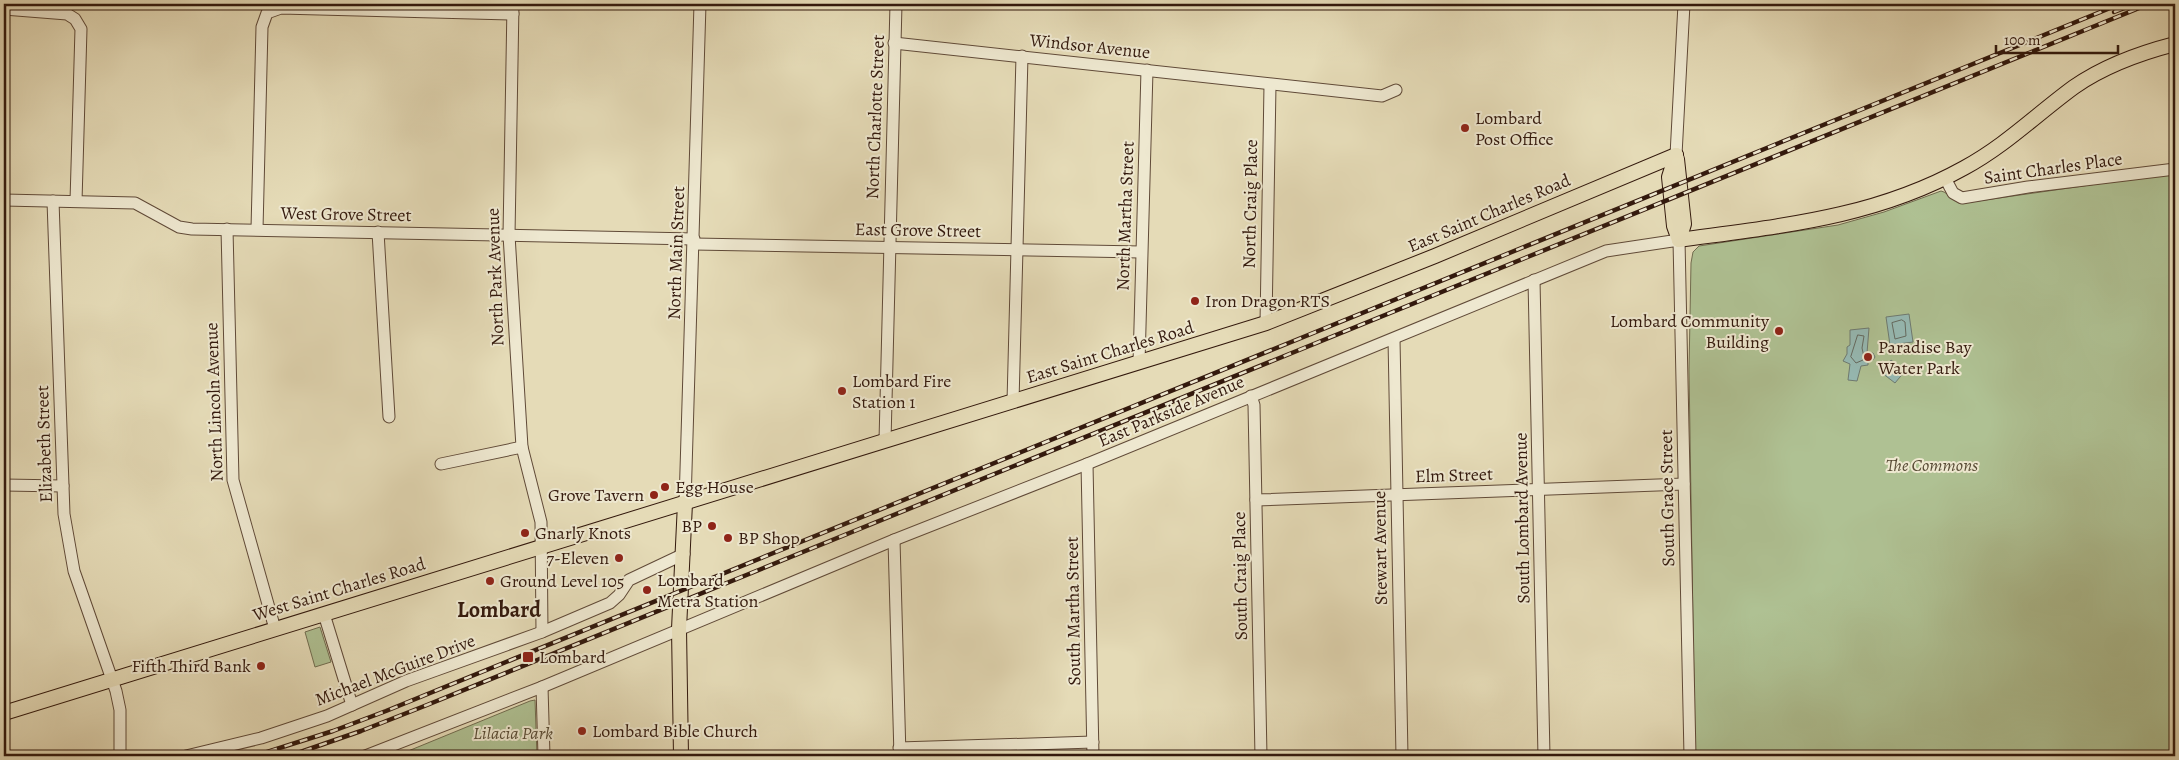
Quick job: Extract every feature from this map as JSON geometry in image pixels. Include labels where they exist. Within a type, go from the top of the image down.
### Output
[{"type":"main road","points":[[1676,155],[1669,177],[1674,226],[1679,240],[1835,216],[1884,203],[1945,178],[1990,152],[2075,87],[2098,72],[2141,54],[2175,44]]},
{"type":"main road","name":"East Saint Charles Road","points":[[686,503],[1266,323],[1435,256],[1676,155]]},
{"type":"main road","points":[[681,756],[679,629],[686,503]]},
{"type":"main road","name":"West Saint Charles Road","points":[[4,713],[540,546],[686,503]]},
{"type":"street","name":"North Main Street","points":[[686,503],[700,4]]},
{"type":"street","name":"North Charlotte Street","points":[[885,441],[896,4]]},
{"type":"street","points":[[1676,155],[1684,4]]},
{"type":"street","points":[[257,229],[262,27],[268,13],[281,8],[513,9]]},
{"type":"street","points":[[4,9],[63,13],[75,19],[81,33],[76,201]]},
{"type":"street","name":"North Park Avenue","points":[[513,9],[509,235],[522,447],[541,522],[542,632]]},
{"type":"street","name":"Windsor Avenue","points":[[894,43],[1147,70],[1282,87],[1382,96],[1396,90]]},
{"type":"street","points":[[1013,402],[1022,56]]},
{"type":"street","name":"North Martha Street","points":[[1139,363],[1147,70]]},
{"type":"street","name":"North Craig Place","points":[[1266,323],[1270,85]]},
{"type":"street","name":"Saint Charles Place","points":[[1945,178],[1953,193],[1962,198],[2028,187],[2175,169]]},
{"type":"street","name":"West Grove Street","points":[[4,200],[135,203],[179,227],[509,235],[694,242]]},
{"type":"street","name":"Elizabeth Street","points":[[53,201],[64,514],[74,571],[112,679],[120,710],[120,756]]},
{"type":"street","name":"North Lincoln Avenue","points":[[227,229],[233,480],[274,629]]},
{"type":"street","points":[[378,232],[389,418]]},
{"type":"street","name":"East Parkside Avenue","points":[[365,756],[542,687],[894,540],[1087,464],[1606,251],[1679,240]]},
{"type":"street","name":"South Grace Street","points":[[1679,240],[1690,756]]},
{"type":"street","name":"East Grove Street","points":[[694,242],[1141,252]]},
{"type":"street","name":"South Lombard Avenue","points":[[1534,280],[1544,756]]},
{"type":"street","name":"Stewart Avenue","points":[[1394,339],[1402,756]]},
{"type":"street","name":"South Craig Place","points":[[1251,396],[1254,405],[1261,756]]},
{"type":"street","points":[[441,464],[522,447]]},
{"type":"street","name":"South Martha Street","points":[[1087,464],[1093,756]]},
{"type":"street","name":"Elm Street","points":[[1256,500],[1684,484]]},
{"type":"street","points":[[4,485],[63,486]]},
{"type":"street","points":[[894,540],[900,752],[1093,742]]},
{"type":"street","name":"Michael McGuire Drive","points":[[186,756],[288,730],[328,716],[406,682],[542,632],[610,603],[616,599],[629,580],[684,554]]},
{"type":"street","points":[[324,614],[352,705]]},
{"type":"street","points":[[542,687],[544,756]]},
{"type":"green space","name":"The Commons","points":[[2172,174],[2175,177],[2175,233],[2170,236],[2172,350],[2175,349],[2175,357],[2172,360],[2175,519],[2175,756],[1695,756],[1689,370],[1691,263],[1693,252],[1699,246],[1838,225],[1884,212],[1941,191],[1960,203],[1964,203]]},
{"type":"green space","points":[[320,627],[331,662],[315,667],[305,632]]},
{"type":"green space","name":"Lilacia Park","points":[[535,700],[537,756],[396,756],[530,701]]},
{"type":"water","points":[[1909,314],[1913,342],[1890,345],[1886,317]]},
{"type":"water","points":[[1869,328],[1867,353],[1873,353],[1875,357],[1873,360],[1868,360],[1868,365],[1861,366],[1857,381],[1848,380],[1850,364],[1843,361],[1847,354],[1847,347],[1850,345],[1850,330]]},
{"type":"water","points":[[1891,360],[1905,371],[1895,383],[1882,373]]},
{"type":"railway","points":[[254,756],[333,731],[386,711],[2120,4]]},
{"type":"railway","points":[[2114,12],[2135,4]]},
{"type":"railway","points":[[289,756],[361,731],[427,705],[2149,4]]},
{"type":"place","name":"Lombard Post Office","points":[[1465,128]]},
{"type":"place","name":"Iron Dragon RTS","points":[[1195,301]]},
{"type":"place","name":"Lombard Community Building","points":[[1779,331]]},
{"type":"place","name":"Paradise Bay Water Park","points":[[1868,357]]},
{"type":"place","name":"Lombard Fire Station 1","points":[[842,391]]},
{"type":"place","name":"Egg House","points":[[665,487]]},
{"type":"place","name":"Grove Tavern","points":[[654,495]]},
{"type":"place","name":"BP","points":[[712,526]]},
{"type":"place","name":"Gnarly Knots","points":[[525,533]]},
{"type":"place","name":"BP Shop","points":[[728,538]]},
{"type":"place","name":"7-Eleven","points":[[619,558]]},
{"type":"place","name":"Ground Level 105","points":[[490,581]]},
{"type":"place","name":"Lombard Metra Station","points":[[647,590]]},
{"type":"place","name":"Lombard","points":[[528,657]]},
{"type":"place","name":"Fifth Third Bank","points":[[261,666]]},
{"type":"place","name":"Lombard Bible Church","points":[[582,731]]},
{"type":"district","name":"Lombard","points":[[499,609]]}]
